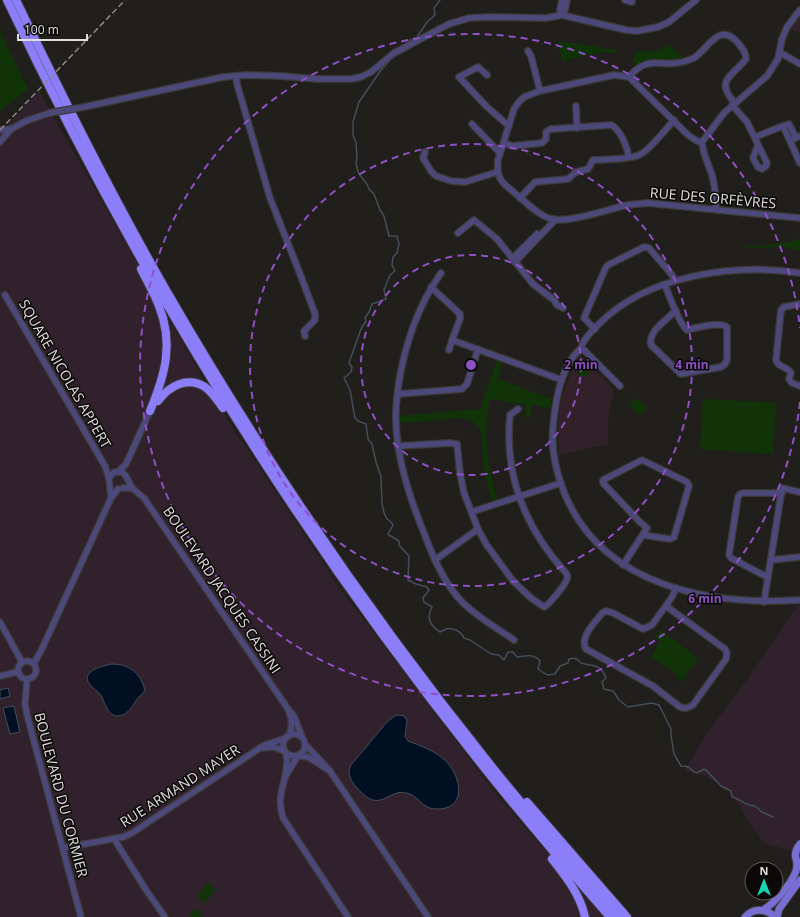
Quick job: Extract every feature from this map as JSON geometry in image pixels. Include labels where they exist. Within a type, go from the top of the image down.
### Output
[{"type":"highway","points":[[7,0],[54,96],[127,236],[249,440],[296,512],[365,610],[445,718],[528,822],[610,917]]},
{"type":"highway","points":[[16,0],[50,72],[115,198],[170,296],[236,407],[299,504],[370,606],[423,678],[493,768],[558,847],[619,917]]},
{"type":"highway","points":[[127,236],[128,244],[159,306],[166,334],[167,356],[165,370],[160,388],[150,411]]},
{"type":"highway","points":[[150,411],[164,393],[175,385],[182,383],[200,385],[211,392],[243,436],[249,440]]},
{"type":"highway","points":[[493,768],[500,771],[627,917]]},
{"type":"highway","points":[[528,822],[530,829],[571,883],[585,917]]},
{"type":"highway","points":[[608,896],[615,899],[632,917]]},
{"type":"main road","points":[[763,910],[779,897],[796,872],[798,864],[796,852],[800,844]]},
{"type":"main road","points":[[745,917],[752,912],[763,910],[776,917],[800,880]]},
{"type":"street","points":[[562,0],[560,10],[562,15]]},
{"type":"street","points":[[562,15],[565,10],[567,0]]},
{"type":"street","points":[[625,0],[632,2]]},
{"type":"street","points":[[0,142],[11,129],[26,121],[49,113],[84,107],[210,79],[236,76],[281,76],[336,79],[356,78],[371,72],[394,53],[449,24],[461,20],[476,17],[539,18],[562,15],[626,30],[637,31],[658,27],[669,22],[696,0]]},
{"type":"street","points":[[716,209],[714,185],[705,158],[702,142],[724,113],[767,76],[775,65],[787,27],[800,10]]},
{"type":"street","points":[[629,77],[638,67],[647,63],[673,64],[694,58],[717,36],[724,34],[729,35],[746,54],[746,59],[727,78],[724,86],[727,94],[747,122],[758,145]]},
{"type":"street","points":[[528,51],[531,56],[540,91]]},
{"type":"street","points":[[780,52],[800,64]]},
{"type":"street","points":[[487,75],[478,67],[459,77],[487,107],[509,126]]},
{"type":"street","points":[[514,260],[553,220],[540,214],[520,198],[502,182],[497,172],[498,160],[514,109],[524,96],[540,91],[614,75],[629,77],[688,135],[697,141],[702,142]]},
{"type":"street","points":[[236,76],[239,92],[270,198],[315,314],[315,320],[304,331],[305,336]]},
{"type":"street","points":[[576,106],[577,128]]},
{"type":"street","points":[[520,198],[534,182],[568,179],[576,172],[588,169],[593,160],[629,158],[640,155],[674,120]]},
{"type":"street","points":[[472,124],[500,153]]},
{"type":"street","points":[[755,137],[789,124],[798,137],[790,141]]},
{"type":"street","points":[[504,143],[512,146],[542,143],[546,139],[546,132],[551,129],[611,125],[615,127],[628,151],[629,158]]},
{"type":"street","points":[[783,126],[800,163]]},
{"type":"street","points":[[0,130],[11,129]]},
{"type":"street","points":[[425,152],[423,158],[431,171],[436,176],[451,181],[465,182],[497,172]]},
{"type":"street","name":"RUE DES ORFÈVRES","points":[[553,220],[573,218],[626,205],[648,202],[800,218]]},
{"type":"street","points":[[458,233],[474,220],[497,239],[533,284],[554,300],[557,305],[563,308]]},
{"type":"street","points":[[595,329],[584,318],[608,265],[644,247],[649,248],[672,275],[675,282]]},
{"type":"street","points":[[800,273],[768,270],[744,270],[703,276],[665,285],[629,300],[595,329],[585,340],[582,348],[569,364],[562,380],[554,412],[553,431],[553,448],[561,483],[568,501],[583,526],[613,558],[623,565],[656,581],[715,598],[764,602],[800,600]]},
{"type":"street","points":[[442,273],[431,287],[416,319],[403,359],[395,420],[399,446],[412,501],[435,560],[441,571],[462,601],[472,610],[514,640]]},
{"type":"street","points":[[665,285],[683,327],[686,330],[718,324],[724,324],[727,327],[725,364],[721,367],[681,374],[651,345],[651,335],[676,311]]},
{"type":"street","points":[[431,287],[460,314],[460,319],[449,350]]},
{"type":"street","name":"SQUARE NICOLAS APPERT","points":[[5,294],[105,466],[110,482]]},
{"type":"street","points":[[800,304],[784,307],[781,310],[776,360],[777,364],[790,370],[790,379],[792,383],[800,386]]},
{"type":"street","points":[[452,340],[562,380]]},
{"type":"street","points":[[582,348],[620,386]]},
{"type":"street","points":[[398,394],[462,389],[467,384],[478,349]]},
{"type":"street","points":[[399,446],[450,442],[457,444],[460,474],[464,493],[478,529],[494,557],[512,581],[540,605],[544,607],[548,606],[567,580],[568,576],[537,535],[528,519],[519,496],[512,466],[509,428],[510,416],[518,409]]},
{"type":"street","points":[[111,498],[110,482],[112,473],[117,472],[126,464],[150,411]]},
{"type":"street","points":[[623,565],[647,528],[603,483],[603,480],[642,460],[688,482],[689,486],[674,537],[670,540],[643,535]]},
{"type":"street","points":[[34,663],[41,651],[111,498],[120,488],[126,485],[126,464]]},
{"type":"street","name":"SQUARE NICOLAS APPERT","points":[[105,466],[117,472]]},
{"type":"street","points":[[117,472],[126,477]]},
{"type":"street","name":"BOULEVARD JACQUES CASSINI","points":[[126,477],[132,488],[144,498],[294,716],[302,737]]},
{"type":"street","points":[[110,482],[120,488],[132,488]]},
{"type":"street","points":[[471,512],[561,483]]},
{"type":"street","points":[[764,602],[782,491]]},
{"type":"street","points":[[767,577],[731,558],[729,555],[738,497],[740,494],[782,491],[800,492]]},
{"type":"street","points":[[435,560],[478,529]]},
{"type":"street","points":[[770,560],[800,557]]},
{"type":"street","points":[[666,606],[725,649],[727,653],[726,659],[719,670],[693,705],[689,708],[680,707],[653,686],[586,649],[584,645],[585,637],[602,613],[606,611],[613,613],[643,629],[652,625],[666,606],[676,588]]},
{"type":"street","points":[[0,622],[22,662]]},
{"type":"street","points":[[28,660],[34,663],[36,673],[32,678],[27,679],[21,677],[17,672],[18,666],[22,662],[28,660]]},
{"type":"street","points":[[0,676],[17,672]]},
{"type":"street","name":"BOULEVARD DU CORMIER","points":[[27,679],[25,704],[26,715],[81,917]]},
{"type":"street","name":"BOULEVARD JACQUES CASSINI","points":[[287,737],[292,728],[292,722],[288,709]]},
{"type":"street","points":[[348,917],[283,818],[280,807],[280,796],[285,778],[287,762],[283,744],[287,737],[296,734],[302,737],[305,744],[330,771],[428,917]]},
{"type":"street","name":"RUE ARMAND MAYER","points":[[63,848],[116,838],[132,833],[260,748],[287,737]]},
{"type":"street","points":[[285,778],[298,756],[304,751],[305,744]]},
{"type":"street","name":"RUE ARMAND MAYER","points":[[260,748],[274,747],[285,752]]},
{"type":"street","points":[[285,752],[291,756],[308,757],[330,771]]},
{"type":"street","points":[[116,838],[116,842],[165,917]]},
{"type":"shaded area","points":[[800,16],[800,33],[790,29]]},
{"type":"shaded area","points":[[39,91],[221,410],[339,587],[496,794],[603,917],[0,917],[0,133]]},
{"type":"shaded area","points":[[580,354],[614,390],[608,419],[608,444],[559,455],[558,429],[560,403],[568,380]]},
{"type":"shaded area","points":[[796,605],[800,605],[800,853],[763,843],[729,790],[703,775],[684,771],[710,729],[736,695],[794,611],[798,609]]},
{"type":"green space","points":[[0,31],[28,89],[0,111]]},
{"type":"green space","points":[[558,41],[616,50],[616,53],[601,52],[562,61]]},
{"type":"green space","points":[[670,46],[684,58],[670,60],[644,60],[632,66],[636,51],[649,52]]},
{"type":"green space","points":[[800,239],[800,250],[781,247],[745,248],[784,243]]},
{"type":"green space","points":[[497,360],[503,362],[498,379],[552,399],[550,408],[532,405],[531,417],[525,417],[526,405],[490,399],[486,424],[486,437],[491,475],[497,499],[492,501],[483,468],[482,433],[478,426],[472,421],[462,418],[399,423],[398,416],[480,409]]},
{"type":"green space","points":[[590,367],[590,375],[578,376],[577,368]]},
{"type":"green space","points":[[637,398],[647,408],[640,416],[629,405]]},
{"type":"green space","points":[[703,399],[776,403],[773,454],[700,449]]},
{"type":"green space","points":[[660,630],[698,658],[682,681],[676,676],[677,674],[651,657],[660,641],[655,638]]},
{"type":"green space","points":[[208,883],[216,890],[204,903],[197,896]]},
{"type":"green space","points":[[197,908],[203,917],[191,917],[189,914]]},
{"type":"water","points":[[111,664],[128,667],[133,670],[140,678],[145,690],[127,713],[121,716],[113,715],[109,712],[101,695],[92,687],[87,678],[92,671]]},
{"type":"water","points":[[8,688],[10,696],[0,699],[0,690]]},
{"type":"water","points":[[14,706],[20,732],[10,734],[3,708]]},
{"type":"water","points":[[396,715],[404,716],[407,720],[405,737],[408,741],[437,754],[446,761],[451,768],[456,776],[459,792],[457,799],[453,804],[446,808],[431,808],[424,805],[415,797],[407,793],[400,792],[384,799],[373,800],[366,796],[353,783],[349,773],[351,765],[387,722]]},
{"type":"waterway","points":[[408,41],[417,37],[427,22],[433,17],[435,14],[434,8],[440,0]]},
{"type":"waterway","points":[[412,47],[392,58],[381,70],[359,102],[353,122],[353,135],[356,143],[356,164],[359,174],[374,194],[384,216],[389,236],[397,236],[399,244],[397,253],[393,257],[392,265],[395,271],[390,275],[384,290],[386,299],[372,304],[365,318],[366,321],[361,329],[349,363],[352,367],[351,372],[344,378],[350,390],[355,418],[366,424],[368,439],[372,444],[381,477],[384,513],[393,525],[388,534],[399,541],[399,545],[409,556],[408,580],[427,587],[429,590],[423,598],[424,602],[432,607],[429,618],[431,624],[440,632],[446,629],[457,630],[464,638],[470,640],[491,654],[499,655],[504,660],[508,652],[513,652],[517,657],[535,657],[540,661],[538,669],[547,675],[555,674],[560,666],[568,663],[569,659],[573,658],[579,660],[581,663],[596,666],[602,670],[606,678],[602,682],[604,689],[613,691],[619,700],[628,707],[652,703],[659,705],[671,729],[674,754],[681,766],[688,767],[696,773],[704,769],[706,770],[721,786],[731,791],[732,797],[749,805],[755,806],[762,812],[773,817]]},
{"type":"railway","points":[[0,130],[125,0]]}]
